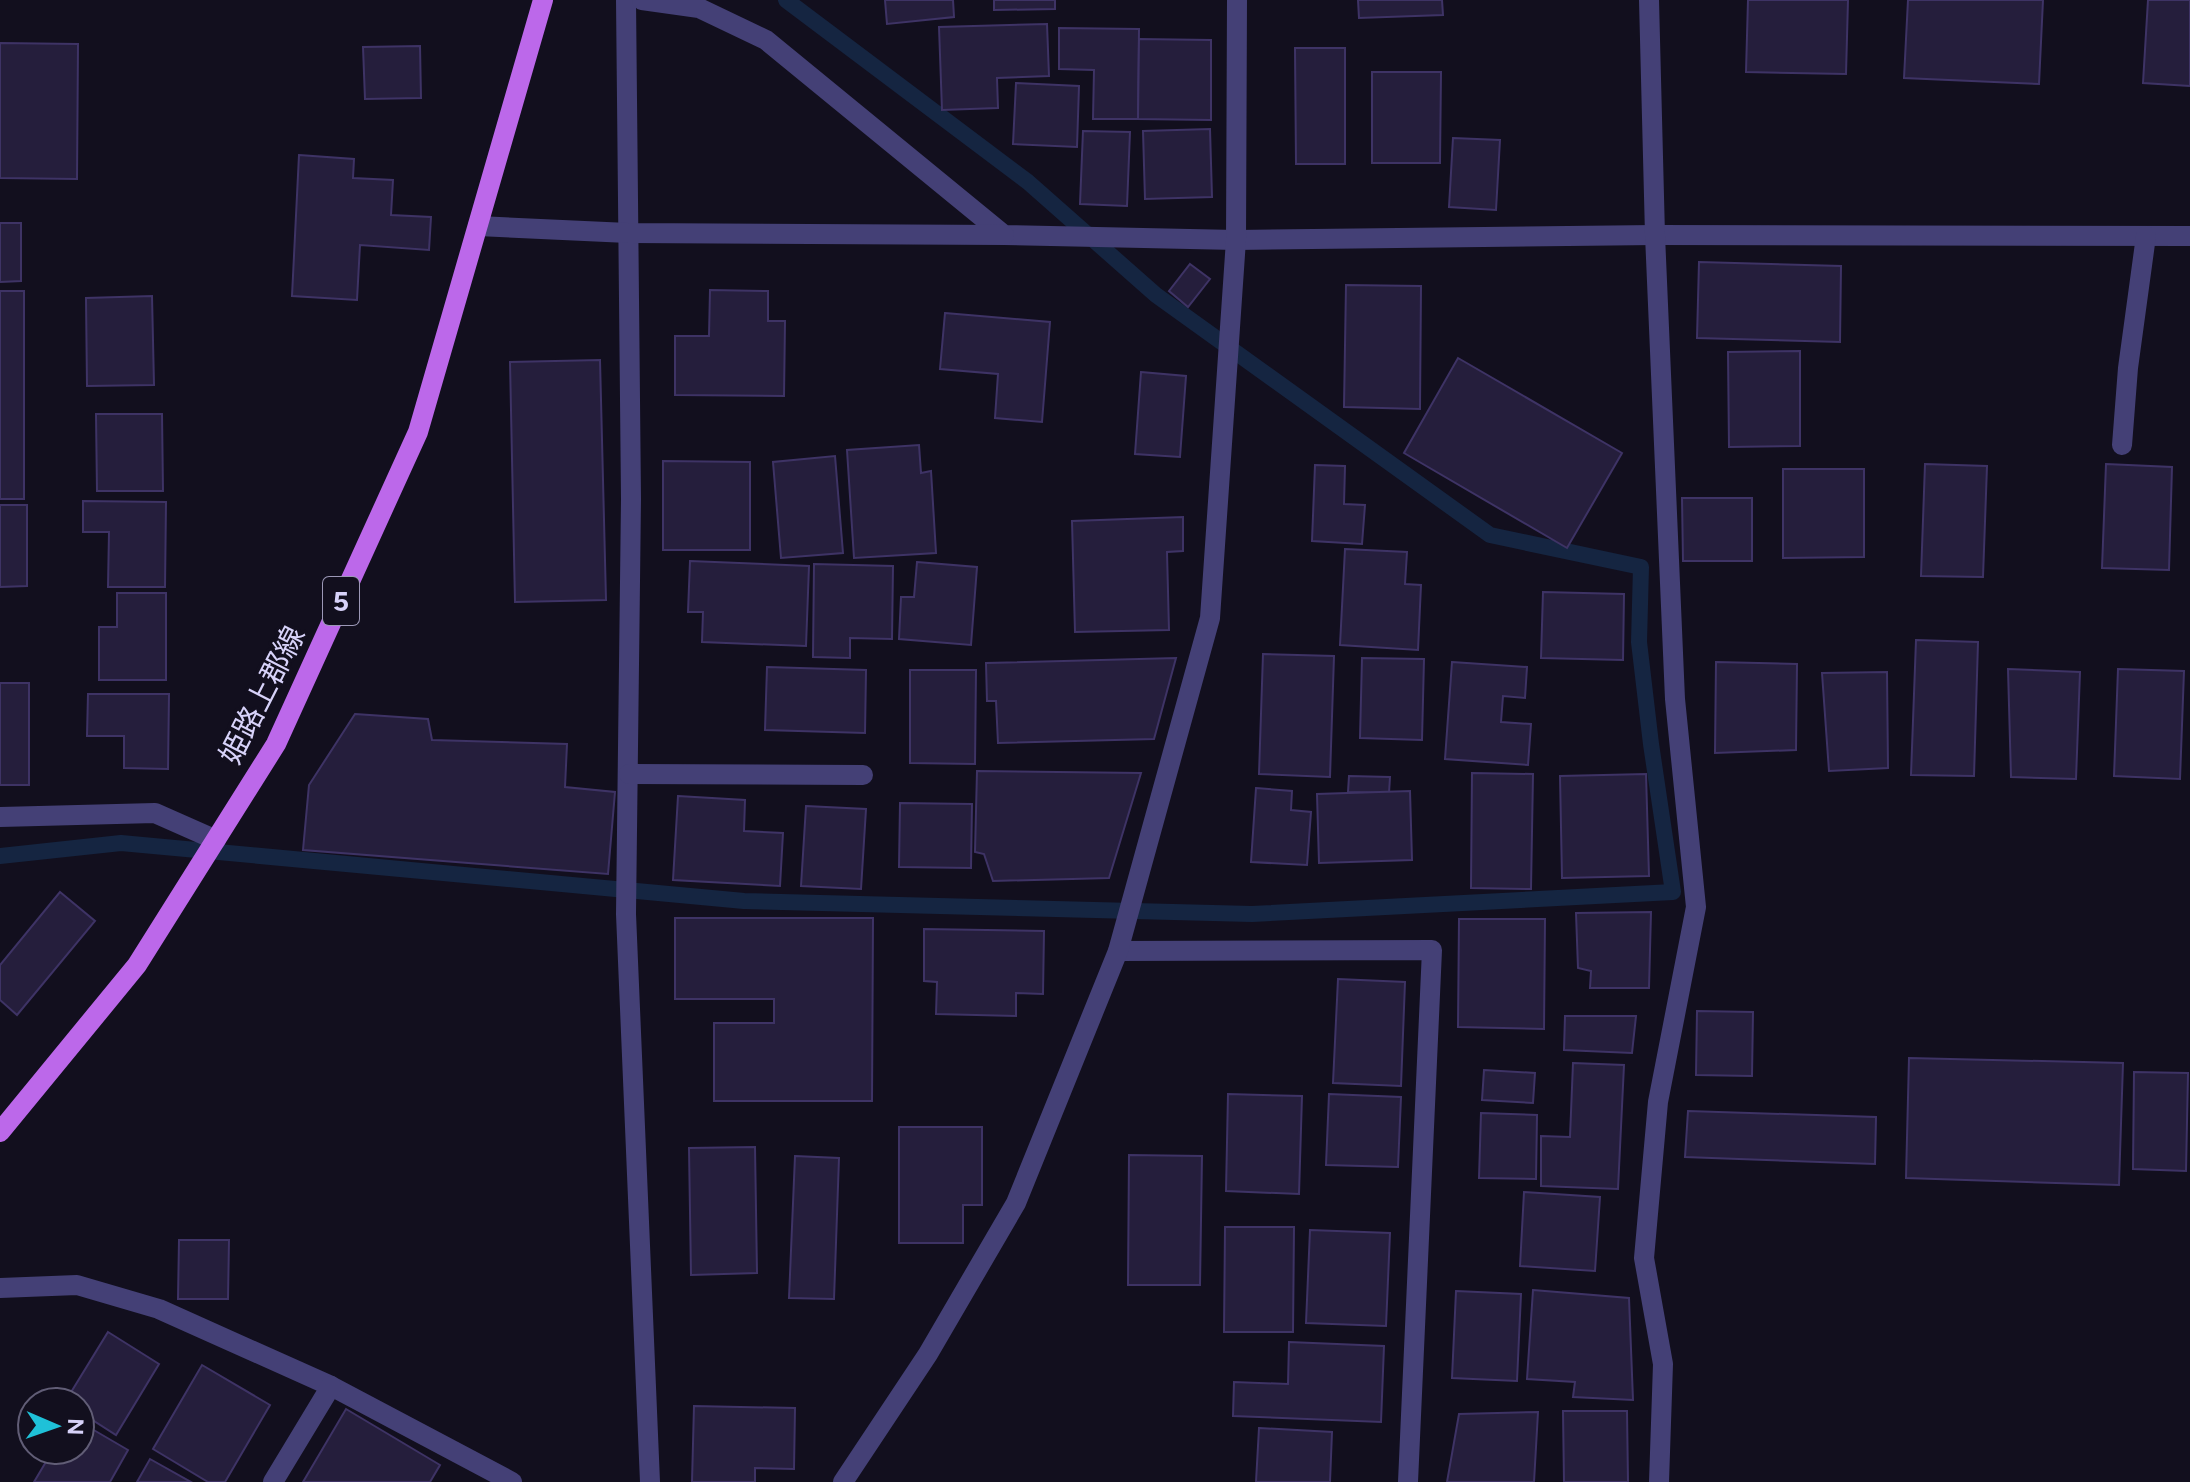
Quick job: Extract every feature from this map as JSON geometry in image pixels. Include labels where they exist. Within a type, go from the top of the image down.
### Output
[{"type":"main road","name":"姫路上郡線","points":[[0,1132],[137,965],[276,744],[418,432],[543,0]]},
{"type":"street","points":[[626,0],[631,499],[626,914],[650,1482]]},
{"type":"street","points":[[642,0],[699,8],[766,40],[1004,235]]},
{"type":"street","points":[[843,1482],[928,1354],[1016,1203],[1118,951],[1210,618],[1236,240],[1237,0]]},
{"type":"street","points":[[1649,0],[1655,235],[1675,699],[1696,907],[1658,1102],[1644,1258],[1663,1364],[1659,1482]]},
{"type":"street","points":[[478,226],[628,233],[1236,240],[1655,235],[2190,236]]},
{"type":"street","points":[[2122,445],[2128,368],[2146,236]]},
{"type":"street","points":[[629,774],[863,775]]},
{"type":"street","points":[[0,817],[155,813],[216,840]]},
{"type":"street","points":[[1118,951],[1432,950],[1408,1482]]},
{"type":"street","points":[[0,1288],[77,1285],[159,1309],[331,1386],[512,1482]]},
{"type":"street","points":[[273,1482],[331,1386]]},
{"type":"building","points":[[885,0],[953,0],[954,17],[887,24]]},
{"type":"building","points":[[994,0],[1055,0],[1055,9],[994,10]]},
{"type":"building","points":[[1358,0],[1442,0],[1443,15],[1359,18]]},
{"type":"building","points":[[1748,0],[1848,0],[1846,74],[1746,72]]},
{"type":"building","points":[[1908,0],[2043,0],[2039,84],[1904,78]]},
{"type":"building","points":[[2148,0],[2190,0],[2190,86],[2143,83]]},
{"type":"building","points":[[1047,24],[1049,76],[997,78],[998,108],[942,110],[939,27]]},
{"type":"building","points":[[1059,28],[1139,29],[1138,119],[1093,119],[1094,70],[1059,69]]},
{"type":"building","points":[[1139,39],[1211,40],[1211,120],[1138,119]]},
{"type":"building","points":[[0,43],[78,44],[77,179],[0,178]]},
{"type":"building","points":[[420,46],[421,98],[365,99],[363,47]]},
{"type":"building","points":[[1295,48],[1345,48],[1345,164],[1296,164]]},
{"type":"building","points":[[1372,72],[1441,72],[1440,163],[1372,163]]},
{"type":"building","points":[[1016,83],[1079,86],[1077,147],[1013,144]]},
{"type":"building","points":[[1210,129],[1212,197],[1145,199],[1143,131]]},
{"type":"building","points":[[1083,131],[1130,132],[1127,206],[1080,204]]},
{"type":"building","points":[[1453,138],[1500,140],[1496,210],[1449,207]]},
{"type":"building","points":[[299,155],[354,159],[353,178],[393,180],[391,215],[431,217],[429,250],[360,245],[357,300],[292,296]]},
{"type":"building","points":[[0,223],[21,223],[21,281],[0,282]]},
{"type":"building","points":[[1699,262],[1841,266],[1840,342],[1697,338]]},
{"type":"building","points":[[1190,264],[1210,279],[1188,307],[1169,291]]},
{"type":"building","points":[[1346,285],[1421,286],[1420,409],[1344,407]]},
{"type":"building","points":[[710,290],[768,291],[768,321],[785,321],[784,396],[675,395],[675,336],[709,336]]},
{"type":"building","points":[[0,291],[24,291],[24,499],[0,499]]},
{"type":"building","points":[[152,296],[154,385],[87,386],[86,298]]},
{"type":"building","points":[[945,313],[1050,322],[1042,422],[995,418],[998,374],[940,369]]},
{"type":"building","points":[[1800,351],[1800,446],[1729,447],[1728,352]]},
{"type":"building","points":[[1458,358],[1622,453],[1567,548],[1404,453]]},
{"type":"building","points":[[600,360],[606,600],[515,602],[510,362]]},
{"type":"building","points":[[1141,372],[1186,376],[1180,457],[1135,454]]},
{"type":"building","points":[[96,414],[162,414],[163,491],[97,491]]},
{"type":"building","points":[[919,445],[921,473],[931,471],[936,553],[854,558],[847,450]]},
{"type":"building","points":[[835,456],[843,553],[781,558],[773,462]]},
{"type":"building","points":[[663,461],[750,462],[750,550],[663,550]]},
{"type":"building","points":[[1925,464],[1987,466],[1983,577],[1921,576]]},
{"type":"building","points":[[2106,464],[2172,467],[2169,570],[2102,568]]},
{"type":"building","points":[[1315,465],[1345,466],[1344,504],[1365,505],[1362,544],[1312,541]]},
{"type":"building","points":[[1783,469],[1864,469],[1864,557],[1783,558]]},
{"type":"building","points":[[1682,498],[1752,498],[1752,561],[1683,561]]},
{"type":"building","points":[[83,501],[166,502],[165,587],[108,587],[109,532],[83,532]]},
{"type":"building","points":[[0,505],[27,505],[27,586],[0,587]]},
{"type":"building","points":[[1183,517],[1183,551],[1167,552],[1169,630],[1075,632],[1072,521]]},
{"type":"building","points":[[1345,549],[1407,552],[1405,584],[1421,585],[1418,650],[1340,645]]},
{"type":"building","points":[[690,561],[809,566],[806,646],[702,642],[703,612],[688,612]]},
{"type":"building","points":[[917,562],[977,567],[971,645],[899,639],[901,597],[914,597]]},
{"type":"building","points":[[814,564],[893,566],[892,639],[850,638],[850,658],[813,657]]},
{"type":"building","points":[[1543,592],[1624,594],[1623,660],[1541,658]]},
{"type":"building","points":[[117,593],[166,593],[166,680],[99,680],[99,627],[117,627]]},
{"type":"building","points":[[1916,640],[1978,642],[1974,776],[1911,775]]},
{"type":"building","points":[[1263,654],[1334,656],[1330,777],[1259,774]]},
{"type":"building","points":[[1176,658],[1154,739],[998,743],[996,701],[987,701],[986,663]]},
{"type":"building","points":[[1362,658],[1424,659],[1422,740],[1360,738]]},
{"type":"building","points":[[1452,662],[1527,667],[1525,698],[1503,696],[1501,722],[1531,724],[1528,765],[1445,759]]},
{"type":"building","points":[[1716,662],[1797,664],[1796,750],[1715,753]]},
{"type":"building","points":[[767,667],[866,670],[865,733],[765,730]]},
{"type":"building","points":[[2008,669],[2080,672],[2076,779],[2011,777]]},
{"type":"building","points":[[2118,669],[2184,671],[2180,779],[2114,776]]},
{"type":"building","points":[[910,670],[976,670],[975,764],[910,763]]},
{"type":"building","points":[[1887,672],[1888,768],[1829,771],[1822,673]]},
{"type":"building","points":[[0,683],[29,683],[29,785],[0,785]]},
{"type":"building","points":[[88,694],[169,694],[168,769],[124,768],[124,736],[87,736]]},
{"type":"building","points":[[355,714],[428,719],[432,740],[567,744],[565,787],[615,792],[608,874],[303,850],[309,785]]},
{"type":"building","points":[[977,771],[1141,773],[1109,878],[993,881],[984,854],[975,852]]},
{"type":"building","points":[[1472,773],[1533,774],[1531,889],[1471,888]]},
{"type":"building","points":[[1646,774],[1649,876],[1562,878],[1560,776]]},
{"type":"building","points":[[1349,776],[1390,777],[1389,793],[1348,792]]},
{"type":"building","points":[[1256,788],[1292,791],[1291,810],[1311,812],[1307,865],[1251,862]]},
{"type":"building","points":[[1410,791],[1412,860],[1319,863],[1317,794]]},
{"type":"building","points":[[678,796],[745,800],[744,831],[783,833],[780,886],[673,880]]},
{"type":"building","points":[[900,803],[972,804],[971,868],[899,867]]},
{"type":"building","points":[[806,806],[866,809],[861,889],[801,886]]},
{"type":"building","points":[[60,892],[95,921],[17,1015],[0,1000],[0,965]]},
{"type":"building","points":[[1651,912],[1649,988],[1590,988],[1591,971],[1578,968],[1576,913]]},
{"type":"building","points":[[675,918],[873,918],[872,1101],[714,1101],[714,1023],[774,1023],[774,999],[675,999]]},
{"type":"building","points":[[1459,919],[1545,919],[1544,1029],[1458,1027]]},
{"type":"building","points":[[924,929],[1044,931],[1043,994],[1016,993],[1016,1016],[936,1014],[937,982],[924,981]]},
{"type":"building","points":[[1338,979],[1405,982],[1401,1086],[1333,1083]]},
{"type":"building","points":[[1697,1011],[1753,1012],[1752,1076],[1696,1075]]},
{"type":"building","points":[[1565,1016],[1636,1016],[1632,1053],[1564,1050]]},
{"type":"building","points":[[1909,1058],[2123,1063],[2119,1185],[1906,1178]]},
{"type":"building","points":[[1573,1063],[1624,1065],[1618,1189],[1541,1186],[1541,1136],[1570,1137]]},
{"type":"building","points":[[1484,1070],[1535,1073],[1533,1103],[1482,1100]]},
{"type":"building","points":[[2134,1072],[2188,1073],[2186,1171],[2133,1169]]},
{"type":"building","points":[[1228,1094],[1302,1096],[1299,1194],[1226,1191]]},
{"type":"building","points":[[1329,1094],[1401,1097],[1398,1167],[1326,1165]]},
{"type":"building","points":[[1688,1111],[1876,1117],[1875,1164],[1685,1157]]},
{"type":"building","points":[[1481,1113],[1537,1115],[1536,1179],[1479,1178]]},
{"type":"building","points":[[899,1127],[982,1127],[982,1205],[963,1205],[963,1243],[899,1243]]},
{"type":"building","points":[[755,1147],[757,1273],[691,1275],[689,1148]]},
{"type":"building","points":[[1129,1155],[1202,1156],[1200,1285],[1128,1285]]},
{"type":"building","points":[[795,1156],[839,1158],[834,1299],[789,1298]]},
{"type":"building","points":[[1524,1192],[1600,1197],[1595,1271],[1520,1266]]},
{"type":"building","points":[[1225,1227],[1294,1227],[1293,1332],[1224,1332]]},
{"type":"building","points":[[1310,1230],[1390,1233],[1386,1326],[1306,1323]]},
{"type":"building","points":[[179,1240],[229,1240],[228,1299],[178,1299]]},
{"type":"building","points":[[1533,1290],[1629,1298],[1633,1400],[1573,1397],[1575,1382],[1527,1379]]},
{"type":"building","points":[[1456,1291],[1521,1294],[1517,1381],[1452,1378]]},
{"type":"building","points":[[108,1332],[159,1364],[116,1435],[96,1422],[96,1386],[75,1386]]},
{"type":"building","points":[[1289,1342],[1384,1346],[1381,1422],[1233,1416],[1234,1382],[1288,1384]]},
{"type":"building","points":[[202,1365],[270,1405],[225,1482],[208,1482],[153,1449]]},
{"type":"building","points":[[694,1406],[795,1408],[794,1469],[755,1468],[755,1482],[692,1482]]},
{"type":"building","points":[[346,1409],[440,1465],[430,1482],[303,1482]]},
{"type":"building","points":[[1563,1411],[1627,1411],[1628,1482],[1564,1482]]},
{"type":"building","points":[[1538,1412],[1534,1482],[1447,1482],[1459,1414]]},
{"type":"building","points":[[1259,1428],[1332,1432],[1330,1482],[1256,1482]]},
{"type":"building","points":[[96,1431],[128,1450],[110,1482],[34,1482],[44,1466],[96,1466]]},
{"type":"building","points":[[150,1459],[191,1482],[137,1482]]},
{"type":"waterway","points":[[0,856],[121,843],[744,901],[1252,914],[1673,892],[1639,642],[1641,567],[1490,535],[1156,295],[1028,182],[786,0]]}]
